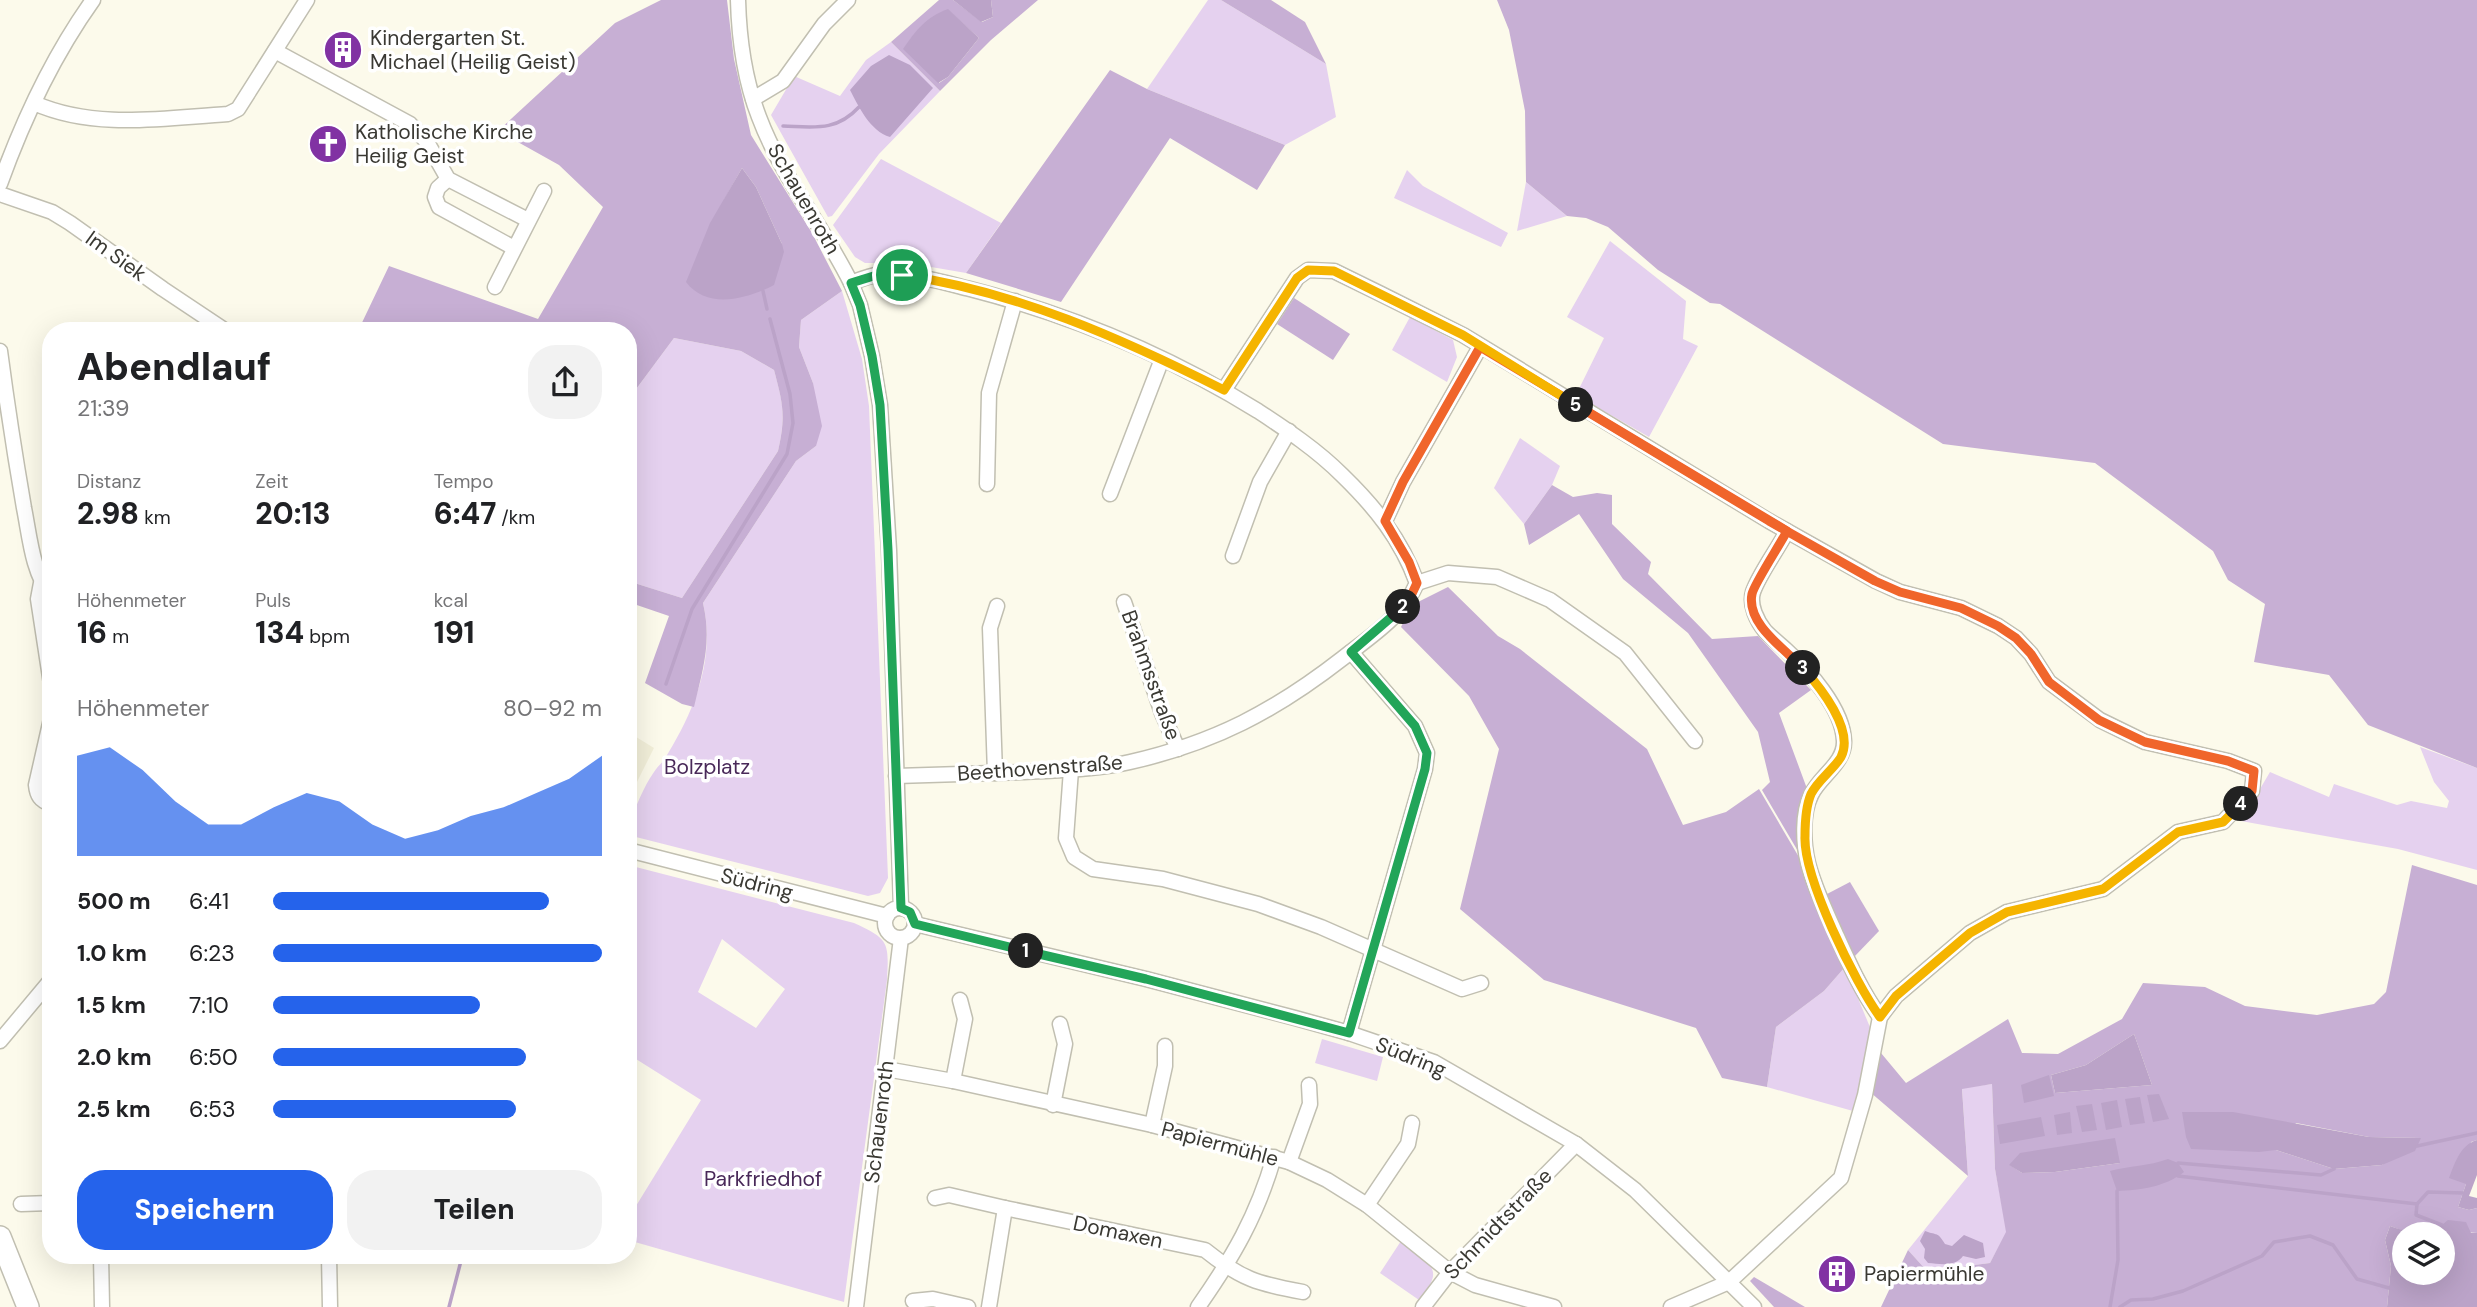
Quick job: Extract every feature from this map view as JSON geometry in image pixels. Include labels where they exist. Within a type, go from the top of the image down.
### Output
[{"type":"highway","points":[[0,1237],[28,1307]]},
{"type":"highway","points":[[0,1272],[14,1307]]},
{"type":"street","points":[[0,184],[34,103],[67,37],[93,0]]},
{"type":"street","points":[[34,103],[56,113],[108,121],[228,114],[238,109],[307,0]]},
{"type":"street","name":"Schauenroth","points":[[738,0],[748,78],[758,116],[851,283],[860,305],[880,405],[901,908]]},
{"type":"street","points":[[753,99],[783,81],[824,24],[848,0]]},
{"type":"street","points":[[272,57],[410,124],[427,142],[448,179],[528,220]]},
{"type":"street","points":[[448,179],[438,188],[435,197],[439,207],[514,248]]},
{"type":"street","points":[[495,287],[544,191]]},
{"type":"street","name":"Im Siek","points":[[0,194],[61,218],[213,322]]},
{"type":"street","points":[[1224,390],[1297,278],[1308,270],[1334,271],[1463,335],[1787,531],[1875,581],[1900,592],[1961,608],[1998,626],[2024,646],[2049,682],[2099,720],[2145,742],[2228,761],[2254,771],[2252,791],[2223,822],[2178,832],[2103,889],[2007,912],[1970,933],[1896,996],[1880,1017],[1865,1095],[1841,1178],[1728,1282],[1671,1307]]},
{"type":"street","points":[[851,283],[880,274],[902,275],[927,278],[1015,301],[1113,337],[1224,390],[1289,431],[1341,473],[1385,521],[1409,562],[1417,583],[1448,573],[1497,577],[1550,600],[1625,653],[1695,741]]},
{"type":"street","points":[[987,484],[989,393],[1015,301]]},
{"type":"street","points":[[1385,521],[1403,482],[1480,347]]},
{"type":"street","points":[[0,351],[15,458],[34,560],[41,583],[38,599],[42,625]]},
{"type":"street","points":[[1110,494],[1162,359]]},
{"type":"street","points":[[1233,556],[1260,482],[1289,431]]},
{"type":"street","points":[[1787,531],[1752,593],[1755,615],[1766,632],[1819,686],[1842,729],[1842,755],[1811,794],[1804,839],[1818,893],[1869,1003],[1880,1017]]},
{"type":"street","name":"Beethovenstraße","points":[[896,776],[1071,770],[1128,763],[1219,735],[1267,712],[1306,687],[1396,615],[1409,600],[1417,583]]},
{"type":"street","name":"Brahmsstraße","points":[[1124,602],[1162,713],[1178,749]]},
{"type":"street","points":[[995,773],[990,628],[997,606]]},
{"type":"street","points":[[1349,1033],[1425,769],[1427,753],[1415,726],[1351,652]]},
{"type":"street","points":[[42,759],[36,785],[37,795],[42,800]]},
{"type":"street","points":[[1071,770],[1066,838],[1074,857],[1093,869],[1163,879],[1258,904],[1321,927],[1462,989],[1481,983]]},
{"type":"street","name":"Südring","points":[[637,852],[887,916]]},
{"type":"street","points":[[901,908],[910,912],[915,924],[910,934],[901,938],[889,933],[886,925],[887,916],[893,910],[901,908]]},
{"type":"street","name":"Südring","points":[[915,924],[1146,979],[1349,1033],[1434,1062],[1576,1144],[1635,1190],[1754,1307]]},
{"type":"street","name":"Schauenroth","points":[[856,1307],[901,938]]},
{"type":"street","points":[[0,1041],[42,991]]},
{"type":"street","points":[[953,1081],[965,1019],[960,1000]]},
{"type":"street","points":[[1053,1105],[1065,1044],[1060,1024]]},
{"type":"street","name":"Papiermühle","points":[[1152,1125],[1164,1066],[1165,1045]]},
{"type":"street","name":"Papiermühle","points":[[886,1069],[1152,1125],[1289,1162],[1327,1180],[1367,1205],[1450,1272],[1475,1285],[1554,1307]]},
{"type":"street","name":"Papiermühle","points":[[1289,1162],[1310,1104],[1309,1085]]},
{"type":"street","points":[[1367,1205],[1408,1144],[1412,1123]]},
{"type":"street","name":"Schmidtstraße","points":[[1423,1307],[1450,1272],[1576,1144]]},
{"type":"street","points":[[1198,1307],[1226,1267],[1247,1230],[1274,1157]]},
{"type":"street","name":"Domaxen","points":[[935,1198],[949,1195],[1205,1250],[1226,1267],[1259,1284],[1303,1292]]},
{"type":"street","points":[[21,1204],[42,1203]]},
{"type":"street","points":[[989,1307],[1005,1208]]},
{"type":"street","points":[[101,1264],[103,1307]]},
{"type":"street","points":[[328,1264],[331,1307]]},
{"type":"street","points":[[913,1301],[933,1299],[968,1307]]},
{"type":"shaded area","points":[[661,0],[727,0],[734,59],[751,135],[812,233],[842,291],[801,320],[799,347],[813,383],[822,426],[816,446],[796,461],[703,603],[706,643],[694,707],[682,704],[645,683],[669,616],[637,605],[637,584],[682,598],[778,451],[782,410],[774,370],[741,351],[674,338],[637,388],[637,322],[362,322],[389,266],[538,319],[603,207],[559,165],[498,131],[615,23]],"holes":[[[742,168],[756,187],[782,244],[724,200]]]},
{"type":"shaded area","points":[[939,0],[953,0],[982,22],[993,17],[991,0],[1038,0],[991,40],[940,91],[891,42]],"holes":[[[948,10],[979,38],[948,77],[939,83]]]},
{"type":"shaded area","points":[[953,0],[991,0],[993,17],[981,22]]},
{"type":"shaded area","points":[[1221,0],[1271,0],[1305,22],[1326,64]]},
{"type":"shaded area","points":[[1497,0],[2477,0],[2477,768],[2368,725],[2329,675],[2254,662],[2265,604],[2228,580],[2213,551],[2095,463],[1943,444],[1720,304],[1710,303],[1658,270],[1608,227],[1586,218],[1567,216],[1526,182],[1525,111],[1509,30]]},
{"type":"shaded area","points":[[948,9],[979,38],[948,77],[938,83],[903,49],[922,25]]},
{"type":"shaded area","points":[[889,55],[910,65],[933,88],[890,137],[871,124],[850,90],[871,66]]},
{"type":"shaded area","points":[[1110,70],[1147,89],[1285,145],[1257,190],[1170,138],[1061,302],[966,273]]},
{"type":"shaded area","points":[[742,168],[756,187],[784,252],[774,285],[740,298],[716,299],[695,291],[686,282],[710,223]]},
{"type":"shaded area","points":[[1294,298],[1350,334],[1333,360],[1277,324]]},
{"type":"shaded area","points":[[1552,485],[1573,497],[1597,493],[1612,495],[1612,524],[1651,562],[1648,574],[1712,639],[1758,636],[1811,690],[1779,713],[1809,794],[1801,807],[1799,853],[1762,790],[1770,782],[1758,732],[1688,633],[1623,579],[1579,514],[1529,545],[1524,524]]},
{"type":"shaded area","points":[[1448,587],[1498,636],[1520,649],[1647,749],[1683,825],[1726,812],[1759,789],[1803,864],[1845,967],[1824,991],[1776,1027],[1767,1087],[1722,1078],[1696,1028],[1544,980],[1460,909],[1499,749],[1469,696],[1401,627],[1412,605]]},
{"type":"shaded area","points":[[637,738],[654,748],[637,782]]},
{"type":"shaded area","points":[[2412,865],[2477,885],[2477,1140],[2471,1142],[2466,1184],[2458,1207],[2469,1210],[2477,1208],[2477,1233],[2455,1231],[2455,1222],[2392,1222],[2385,1240],[2391,1266],[2387,1307],[1881,1307],[1908,1250],[1927,1271],[1990,1263],[2006,1232],[1995,1169],[1992,1084],[1962,1089],[1968,1176],[1870,1092],[1881,1053],[1906,1083],[2008,1019],[2022,1053],[2058,1054],[2122,1019],[2143,983],[2205,987],[2245,1006],[2317,1015],[2374,1004],[2386,992]],"holes":[[[2134,1034],[2152,1085],[2055,1093],[2051,1075],[2086,1065]],[[2296,1123],[2369,1137],[2420,1138],[2382,1165],[2334,1169],[2276,1150]],[[2120,1163],[2055,1172],[2022,1173],[2010,1165]]]},
{"type":"shaded area","points":[[1850,882],[1879,931],[1854,957],[1827,894]]},
{"type":"shaded area","points":[[2134,1034],[2152,1085],[2055,1093],[2051,1075],[2086,1065]]},
{"type":"shaded area","points":[[2049,1075],[2054,1096],[2024,1103],[2021,1085]]},
{"type":"shaded area","points":[[2159,1094],[2169,1119],[2153,1122],[2147,1095]]},
{"type":"shaded area","points":[[2140,1097],[2145,1123],[2130,1125],[2125,1099]]},
{"type":"shaded area","points":[[2117,1100],[2122,1127],[2106,1130],[2101,1103]]},
{"type":"shaded area","points":[[2092,1104],[2097,1130],[2082,1132],[2076,1106]]},
{"type":"shaded area","points":[[2070,1112],[2072,1133],[2057,1135],[2054,1115]]},
{"type":"shaded area","points":[[2182,1112],[2233,1112],[2369,1137],[2421,1138],[2415,1151],[2382,1165],[2334,1169],[2276,1150],[2259,1152],[2191,1149]]},
{"type":"shaded area","points":[[2041,1117],[2045,1136],[2000,1144],[1997,1125]]},
{"type":"shaded area","points":[[2115,1138],[2120,1163],[2055,1172],[2022,1173],[2009,1165],[2020,1153]]},
{"type":"shaded area","points":[[2477,1140],[2477,1175],[2469,1196],[2477,1198],[2477,1208],[2469,1210],[2458,1207],[2466,1184],[2449,1178],[2462,1150]]},
{"type":"shaded area","points":[[2168,1159],[2178,1163],[2184,1172],[2152,1187],[2117,1191],[2110,1171]]},
{"type":"shaded area","points":[[2448,1220],[2466,1222],[2471,1233],[2477,1233],[2477,1307],[2387,1307],[2391,1266],[2385,1240],[2390,1226],[2392,1285],[2455,1285],[2455,1222],[2445,1222]]},
{"type":"shaded area","points":[[1925,1231],[1937,1235],[1945,1244],[1952,1246],[1964,1235],[1983,1243],[1985,1257],[1976,1259],[1963,1256],[1952,1263],[1928,1263],[1920,1241]]},
{"type":"shaded area","points":[[1754,1277],[1805,1307],[1774,1307],[1750,1281]]},
{"type":"green space","points":[[1208,0],[1221,0],[1326,64],[1336,117],[1285,145],[1147,89]]},
{"type":"green space","points":[[891,42],[940,91],[879,154],[832,216],[828,217],[771,115],[794,76],[840,96],[866,60]]},
{"type":"green space","points":[[881,159],[1001,223],[966,273],[908,263],[865,263],[855,257],[833,225]]},
{"type":"green space","points":[[1407,170],[1423,186],[1508,233],[1501,247],[1394,198]]},
{"type":"green space","points":[[1526,182],[1567,216],[1517,231]]},
{"type":"green space","points":[[1610,241],[1686,301],[1683,339],[1698,346],[1649,437],[1576,395],[1604,338],[1567,317]]},
{"type":"green space","name":"Bolzplatz","points":[[842,291],[862,359],[869,406],[888,878],[880,893],[868,896],[637,837],[637,805],[650,778],[675,742],[700,685],[707,645],[703,603],[796,461],[816,446],[813,383],[799,347],[801,320]]},
{"type":"green space","points":[[1410,317],[1453,340],[1457,357],[1447,382],[1392,350]]},
{"type":"green space","points":[[674,338],[741,351],[774,370],[780,392],[782,428],[778,451],[682,598],[637,584],[637,388]]},
{"type":"green space","points":[[1520,438],[1560,466],[1552,485],[1524,524],[1494,488]]},
{"type":"green space","points":[[2420,747],[2477,768],[2477,870],[2398,849],[2241,821],[2270,772],[2329,797],[2334,784],[2397,805],[2411,801],[2447,808],[2449,801],[2434,782]]},
{"type":"green space","name":"Parkfriedhof","points":[[637,867],[854,923],[880,938],[887,949],[887,980],[844,1302],[637,1243],[637,1204],[701,1100],[637,1060]],"holes":[[[722,939],[785,989],[756,1028],[698,992]]]},
{"type":"green space","points":[[1845,967],[1872,1032],[1853,1111],[1767,1087],[1776,1027],[1824,991]]},
{"type":"green space","points":[[1322,1039],[1383,1057],[1377,1081],[1315,1063]]},
{"type":"green space","points":[[1992,1084],[1995,1169],[2007,1232],[1990,1263],[1927,1271],[1908,1250],[1968,1176],[1962,1088]]},
{"type":"green space","points":[[1401,1241],[1423,1257],[1432,1268],[1431,1283],[1419,1300],[1380,1273]]},
{"type":"waterway","points":[[783,126],[815,127],[833,124],[842,121],[859,107]]},
{"type":"waterway","points":[[763,291],[767,309]]},
{"type":"waterway","points":[[666,684],[692,609],[787,454],[793,423],[790,394],[770,319]]},
{"type":"waterway","points":[[2417,1146],[2477,1133]]},
{"type":"waterway","points":[[2178,1163],[2321,1175],[2334,1169]]},
{"type":"waterway","points":[[2178,1176],[2417,1204],[2428,1192],[2463,1193]]},
{"type":"waterway","points":[[2110,1307],[2118,1260],[2117,1191]]},
{"type":"waterway","points":[[2417,1204],[2416,1215],[2434,1222]]},
{"type":"waterway","points":[[2120,1307],[2131,1300],[2153,1299],[2183,1291],[2262,1256],[2274,1242],[2310,1236],[2333,1245],[2357,1279],[2389,1288]]},
{"type":"waterway","points":[[449,1307],[460,1264]]},
{"type":"place","name":"Kindergarten St. Michael (Heilig Geist)","points":[[343,50]]},
{"type":"place","name":"Katholische Kirche Heilig Geist","points":[[328,144]]},
{"type":"place","name":"Papiermühle","points":[[1837,1274]]},
{"type":"route","points":[[902,275],[880,274],[851,283],[860,305],[880,405],[901,908],[913,915],[915,924],[1146,979],[1349,1033],[1425,769],[1427,753],[1415,726],[1351,652],[1396,615],[1409,600],[1417,583],[1409,562],[1385,521],[1403,482],[1480,347],[1769,521],[1787,531],[1752,593],[1755,615],[1766,632],[1819,686],[1842,729],[1842,755],[1811,794],[1804,839],[1818,893],[1869,1003],[1880,1017],[1896,996],[1970,933],[2007,912],[2103,889],[2178,832],[2223,822],[2252,791],[2254,771],[2228,761],[2145,742],[2099,720],[2049,682],[2031,654],[2016,638],[1998,626],[1961,608],[1900,592],[1875,581],[1787,531],[1769,521],[1463,335],[1334,271],[1308,270],[1297,278],[1224,390],[1113,337],[1015,301],[927,278],[902,275]]}]
